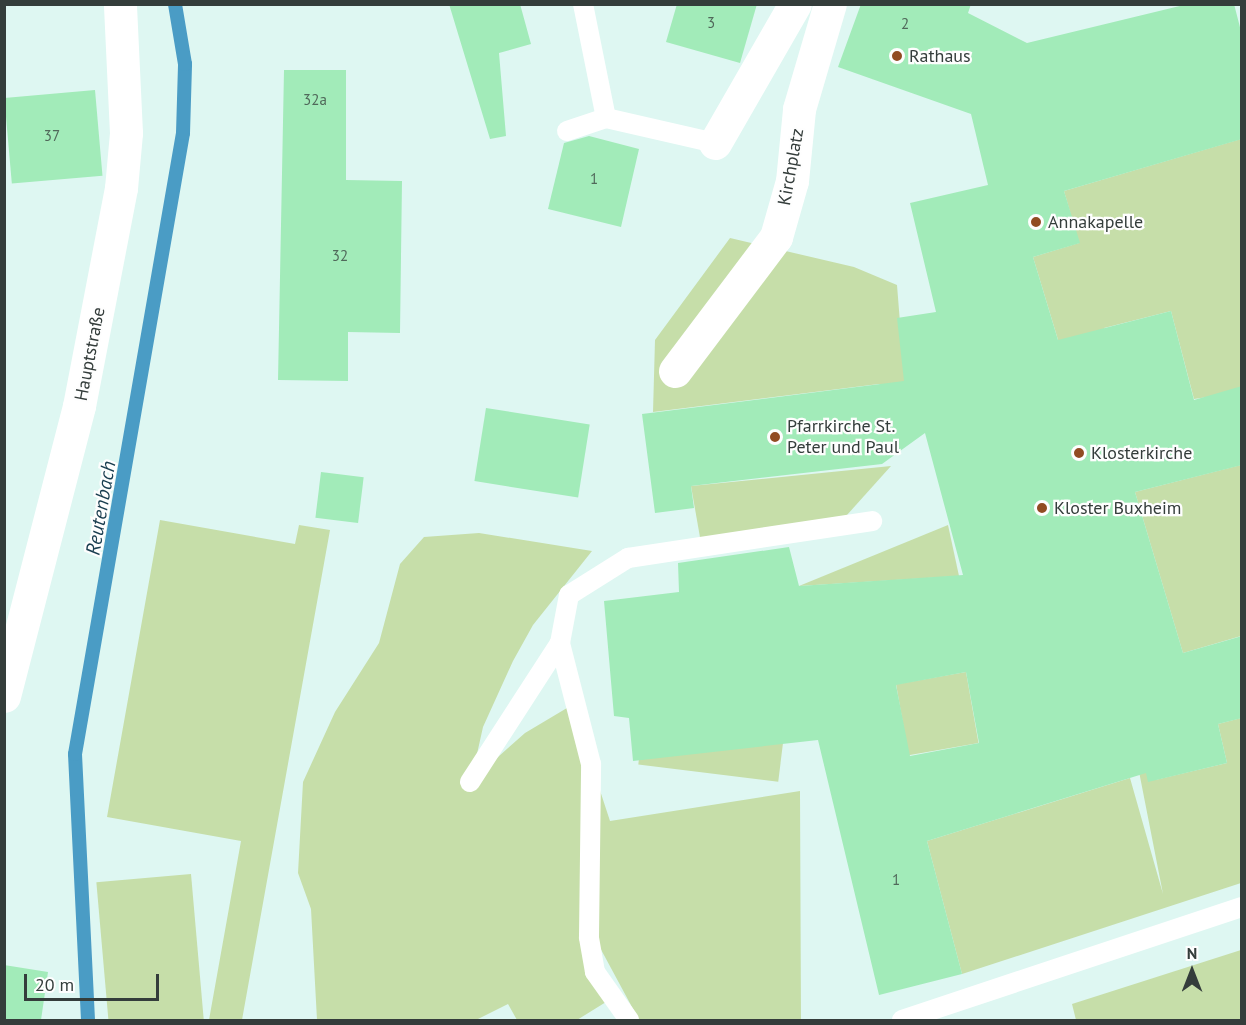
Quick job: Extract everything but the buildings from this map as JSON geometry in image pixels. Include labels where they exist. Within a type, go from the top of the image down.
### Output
[{"type":"street","name":"Hauptstraße","points":[[4,696],[79,406],[121,188],[126,133],[120,4]]},
{"type":"street","points":[[715,142],[795,4]]},
{"type":"street","name":"Kirchplatz","points":[[675,371],[776,237],[792,181],[800,109],[830,4]]},
{"type":"lane","points":[[583,4],[606,118]]},
{"type":"lane","points":[[567,131],[606,118],[715,142]]},
{"type":"lane","points":[[470,782],[560,643],[569,595],[628,558],[872,521]]},
{"type":"lane","points":[[560,643],[591,764],[588,937],[595,972],[630,1020]]},
{"type":"lane","points":[[902,1020],[1242,907]]},
{"type":"green space","points":[[1241,139],[1241,392],[1194,399],[1171,311],[1104,328],[1115,375],[1078,406],[1033,257],[1079,243],[1064,191]]},
{"type":"green space","points":[[730,238],[854,267],[897,285],[906,398],[879,384],[653,412],[655,340]]},
{"type":"green space","points":[[1241,465],[1241,636],[1183,653],[1135,492]]},
{"type":"green space","points":[[891,466],[838,525],[701,543],[691,486]]},
{"type":"green space","points":[[160,520],[295,544],[299,525],[330,530],[242,1020],[209,1020],[241,841],[107,817]]},
{"type":"green space","points":[[948,525],[959,576],[799,586]]},
{"type":"green space","points":[[479,533],[592,551],[533,625],[513,661],[483,727],[471,781],[525,733],[572,705],[610,821],[800,791],[801,1020],[639,1020],[598,944],[606,1002],[577,1020],[517,1020],[508,1004],[476,1020],[317,1020],[311,909],[298,873],[303,782],[335,712],[379,643],[400,564],[424,537]]},
{"type":"green space","points":[[966,672],[979,743],[909,755],[896,684]]},
{"type":"green space","points":[[1241,718],[1241,883],[962,974],[927,841],[1130,778],[1163,894],[1134,746],[1155,780],[1227,763],[1218,724]]},
{"type":"green space","points":[[643,726],[783,743],[778,782],[638,765]]},
{"type":"green space","points":[[191,874],[204,1019],[108,1020],[96,882]]},
{"type":"green space","points":[[1241,950],[1241,1020],[1076,1020],[1072,1004]]},
{"type":"waterway","name":"Reutenbach","points":[[88,1020],[75,754],[183,133],[185,64],[175,4]]},
{"type":"place","name":"Rathaus","points":[[897,56]]},
{"type":"place","name":"Annakapelle","points":[[1036,222]]},
{"type":"place","name":"Pfarrkirche St. Peter und Paul","points":[[775,437]]},
{"type":"place","name":"Klosterkirche","points":[[1079,453]]},
{"type":"place","name":"Kloster Buxheim","points":[[1042,508]]}]
